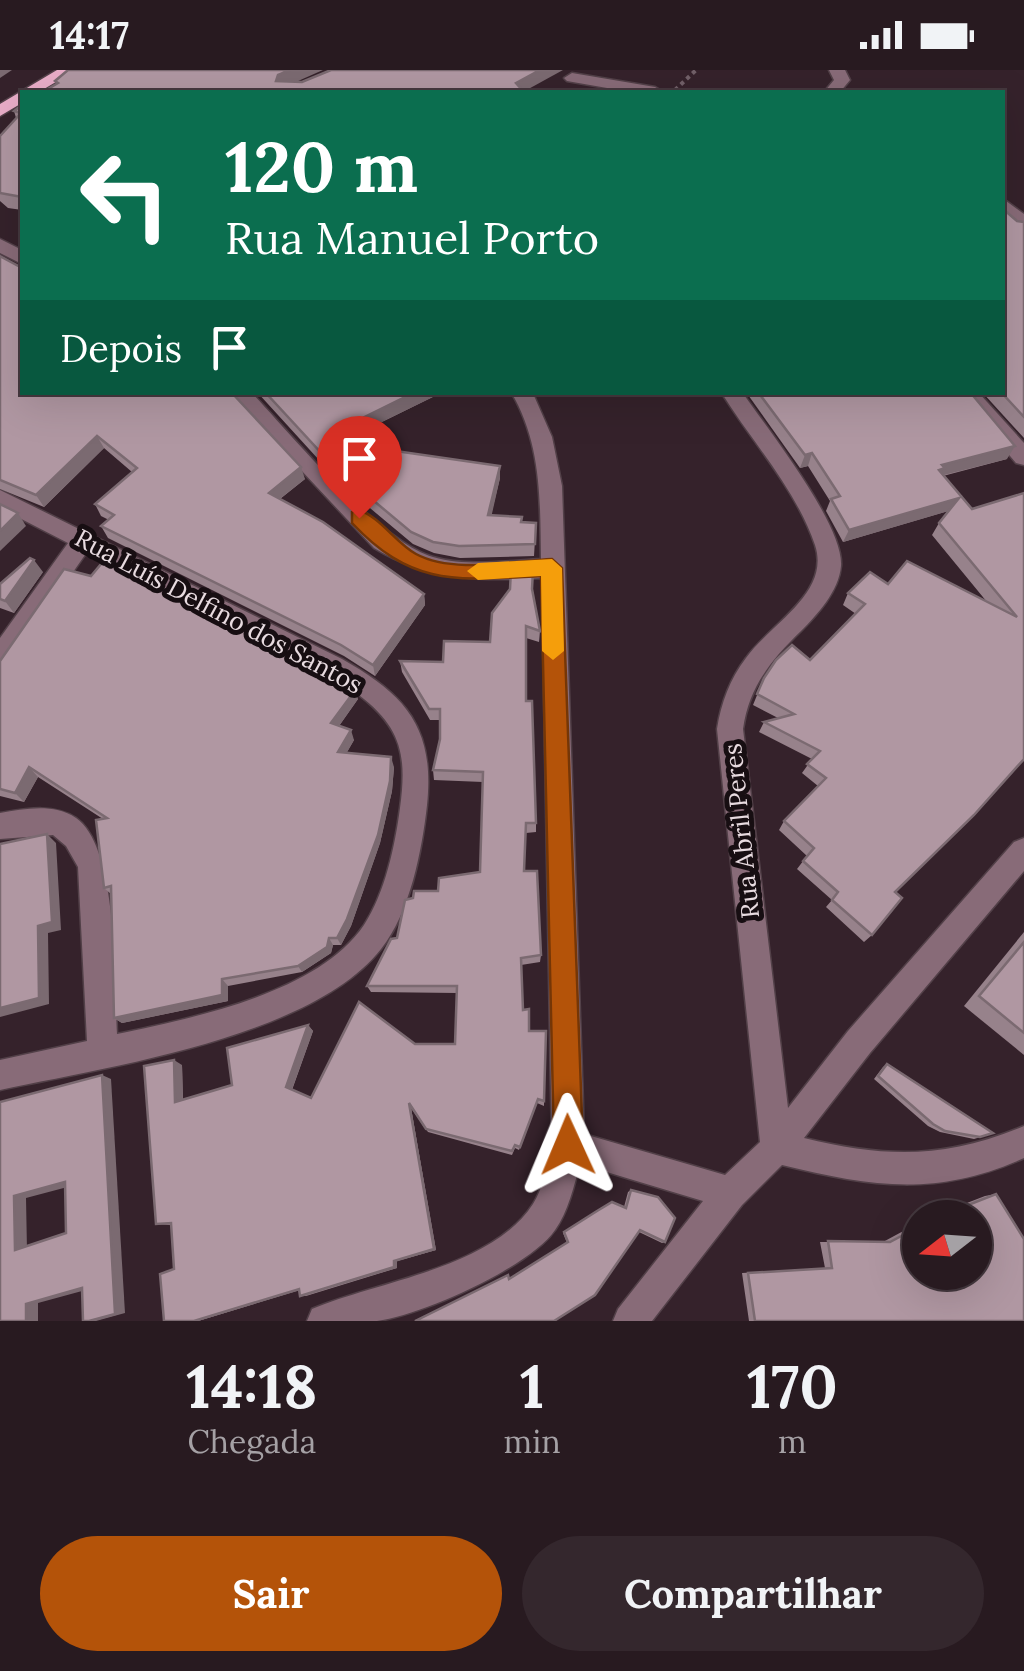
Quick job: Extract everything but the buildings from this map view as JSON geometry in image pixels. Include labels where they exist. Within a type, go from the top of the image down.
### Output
[{"type":"main road","points":[[32,90],[68,70]]},
{"type":"street","points":[[571,78],[643,90]]},
{"type":"street","points":[[1005,206],[1024,224]]},
{"type":"street","points":[[241,395],[382,542],[411,561],[455,572],[552,568]]},
{"type":"street","points":[[324,1321],[436,1284],[500,1257],[523,1241],[543,1221],[557,1190],[568,1145],[547,451],[537,418],[524,395]]},
{"type":"street","name":"Rua Abril Peres","points":[[733,395],[812,514],[829,550],[830,564],[820,591],[738,687],[730,729],[777,1148]]},
{"type":"street","points":[[969,395],[1024,457]]},
{"type":"street","name":"Rua Luís Delfino dos Santos","points":[[0,498],[329,666],[382,698],[404,721],[416,748],[408,838],[373,937],[342,969],[290,998],[205,1026],[0,1075]]},
{"type":"street","points":[[0,657],[82,540]]},
{"type":"street","points":[[0,826],[43,819],[63,823],[83,845],[92,867],[103,1051]]},
{"type":"street","points":[[630,1321],[730,1192],[777,1148],[859,1042],[1024,851]]},
{"type":"street","points":[[777,1148],[867,1170],[913,1171],[964,1164],[1024,1142]]},
{"type":"street","points":[[568,1145],[730,1192]]},
{"type":"path","points":[[675,90],[696,70]]},
{"type":"slow traffic","points":[[478,571],[552,568],[553,651]]},
{"type":"route","points":[[359,518],[382,542],[411,561],[429,567],[455,572],[552,568],[568,1145]]}]
